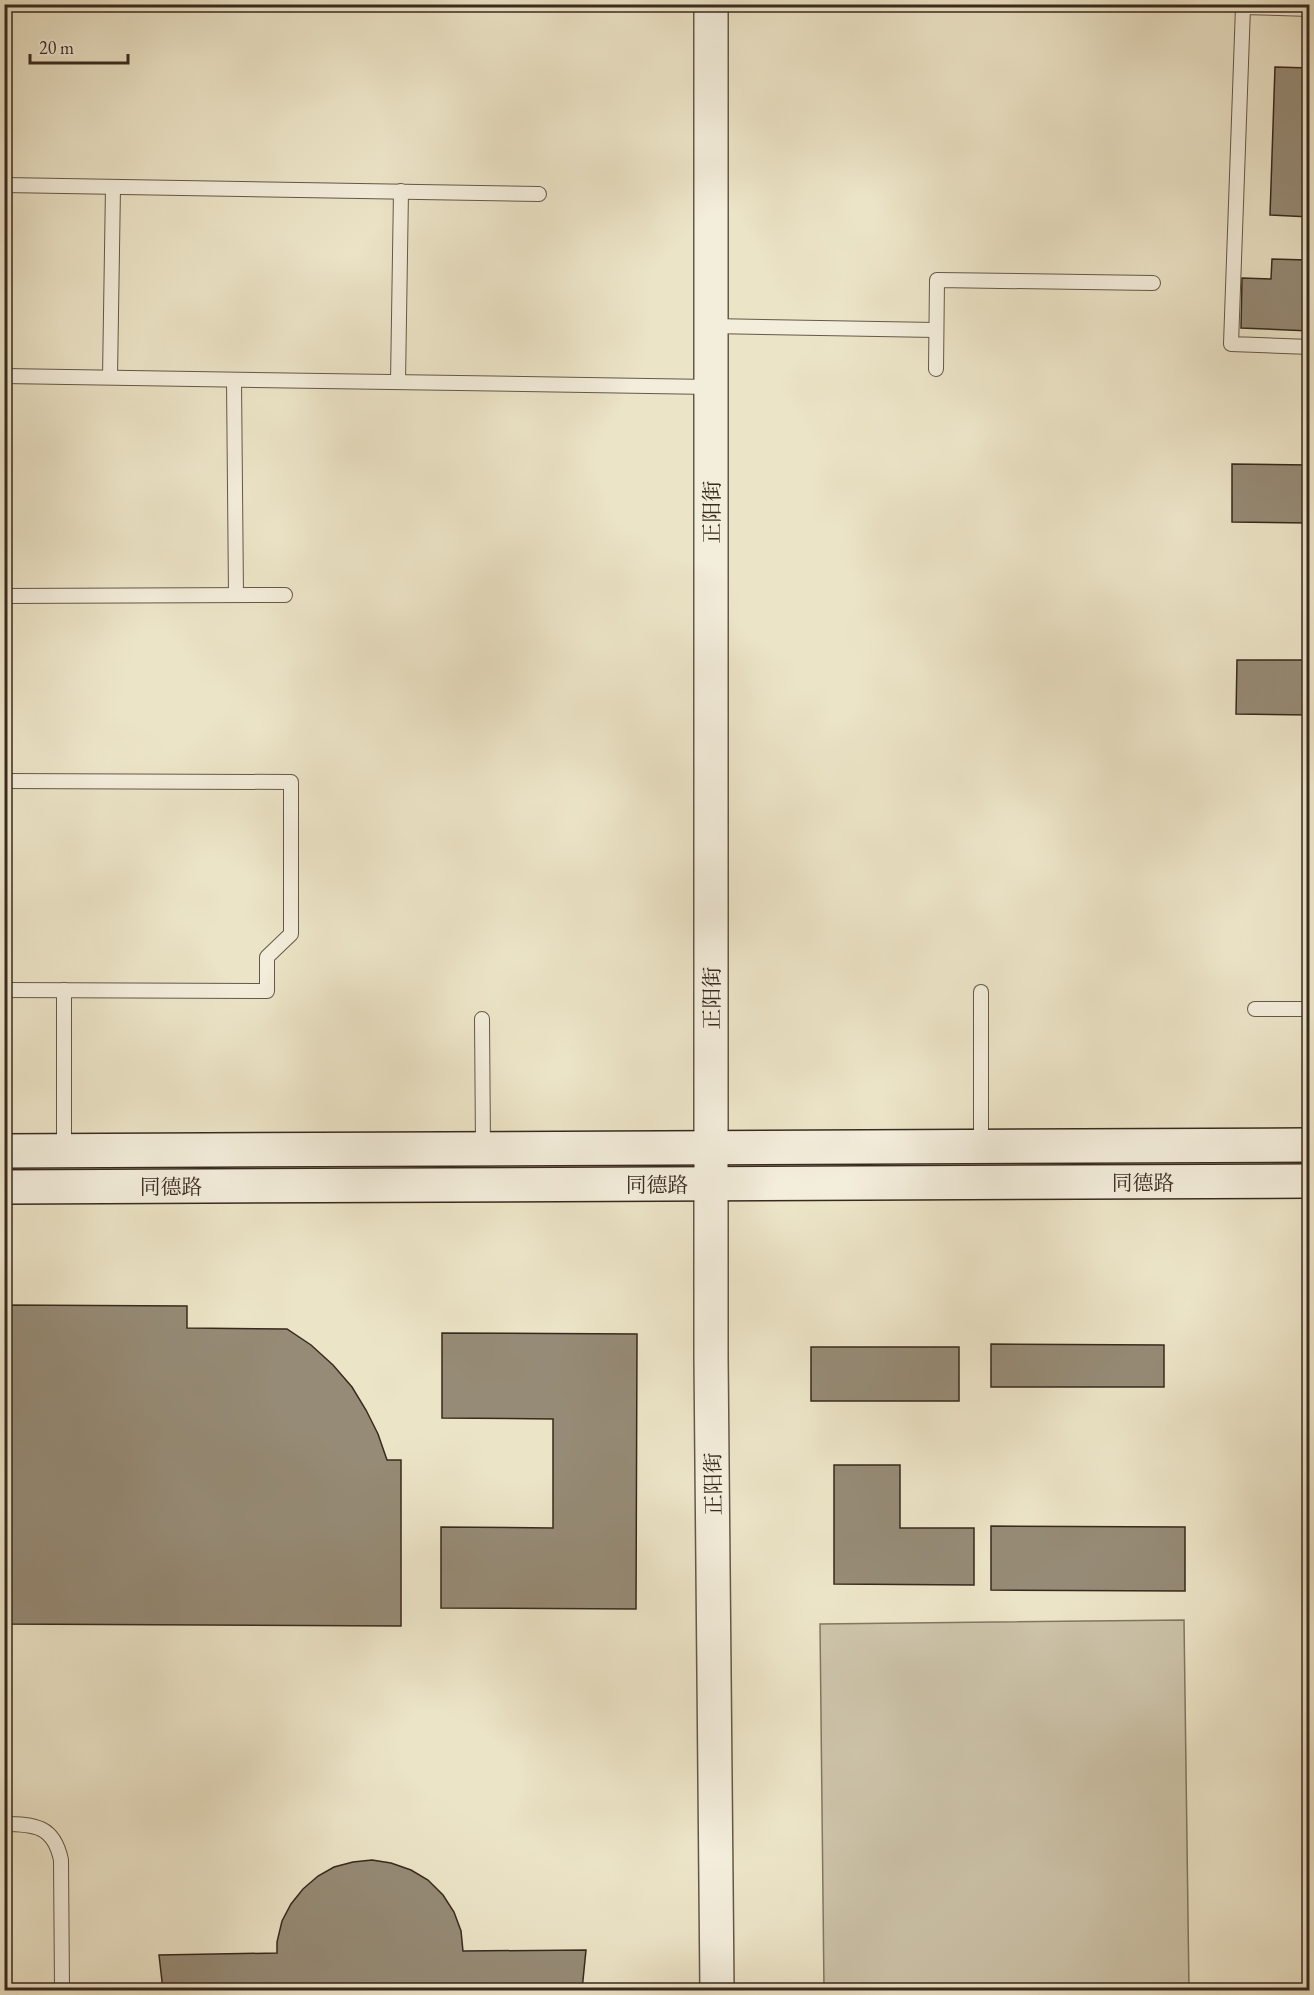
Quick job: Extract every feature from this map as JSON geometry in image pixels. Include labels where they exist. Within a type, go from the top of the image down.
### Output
[{"type":"main road","name":"正阳街","points":[[711,4],[711,1147],[717,1990]]},
{"type":"main road","name":"同德路","points":[[4,1151],[1310,1145]]},
{"type":"main road","name":"同德路","points":[[4,1187],[1310,1181]]},
{"type":"lane","points":[[1310,9],[1243,7],[1231,344],[1310,347]]},
{"type":"lane","points":[[4,185],[539,194]]},
{"type":"lane","points":[[110,377],[113,187]]},
{"type":"lane","points":[[398,382],[401,192]]},
{"type":"lane","points":[[936,369],[938,280],[1153,284]]},
{"type":"lane","points":[[711,326],[936,330]]},
{"type":"lane","points":[[4,376],[711,387]]},
{"type":"lane","points":[[234,380],[236,595]]},
{"type":"lane","points":[[4,596],[285,595]]},
{"type":"lane","points":[[4,781],[291,782],[291,934],[267,957],[267,991],[4,990]]},
{"type":"lane","points":[[64,990],[64,1150]]},
{"type":"lane","points":[[981,992],[981,1146]]},
{"type":"lane","points":[[1255,1009],[1310,1009]]},
{"type":"lane","points":[[482,1019],[483,1148]]},
{"type":"lane","points":[[4,1824],[29,1824],[40,1827],[49,1834],[59,1850],[62,1990]]},
{"type":"shaded area","points":[[1184,1620],[1189,1990],[824,1990],[820,1624]]},
{"type":"building","points":[[1275,67],[1310,68],[1310,217],[1270,215]]},
{"type":"building","points":[[1272,259],[1307,260],[1307,280],[1310,280],[1310,331],[1241,328],[1242,278],[1271,279]]},
{"type":"building","points":[[1232,464],[1310,465],[1310,523],[1232,522]]},
{"type":"building","points":[[1237,660],[1310,660],[1310,715],[1236,714]]},
{"type":"building","points":[[4,1305],[187,1306],[187,1328],[287,1329],[311,1345],[352,1387],[378,1434],[387,1460],[401,1460],[401,1626],[4,1624]]},
{"type":"building","points":[[442,1333],[637,1334],[636,1609],[441,1608],[441,1527],[553,1528],[553,1419],[442,1418]]},
{"type":"building","points":[[991,1344],[1164,1345],[1164,1387],[991,1387]]},
{"type":"building","points":[[811,1347],[959,1347],[959,1401],[811,1401]]},
{"type":"building","points":[[834,1465],[900,1465],[900,1528],[974,1528],[974,1585],[834,1584]]},
{"type":"building","points":[[991,1526],[1185,1527],[1185,1591],[991,1590]]},
{"type":"building","points":[[372,1860],[391,1863],[411,1870],[428,1880],[443,1895],[454,1912],[461,1931],[463,1951],[586,1950],[582,1990],[163,1990],[159,1955],[277,1953],[282,1921],[291,1904],[303,1889],[318,1876],[334,1867]]}]
